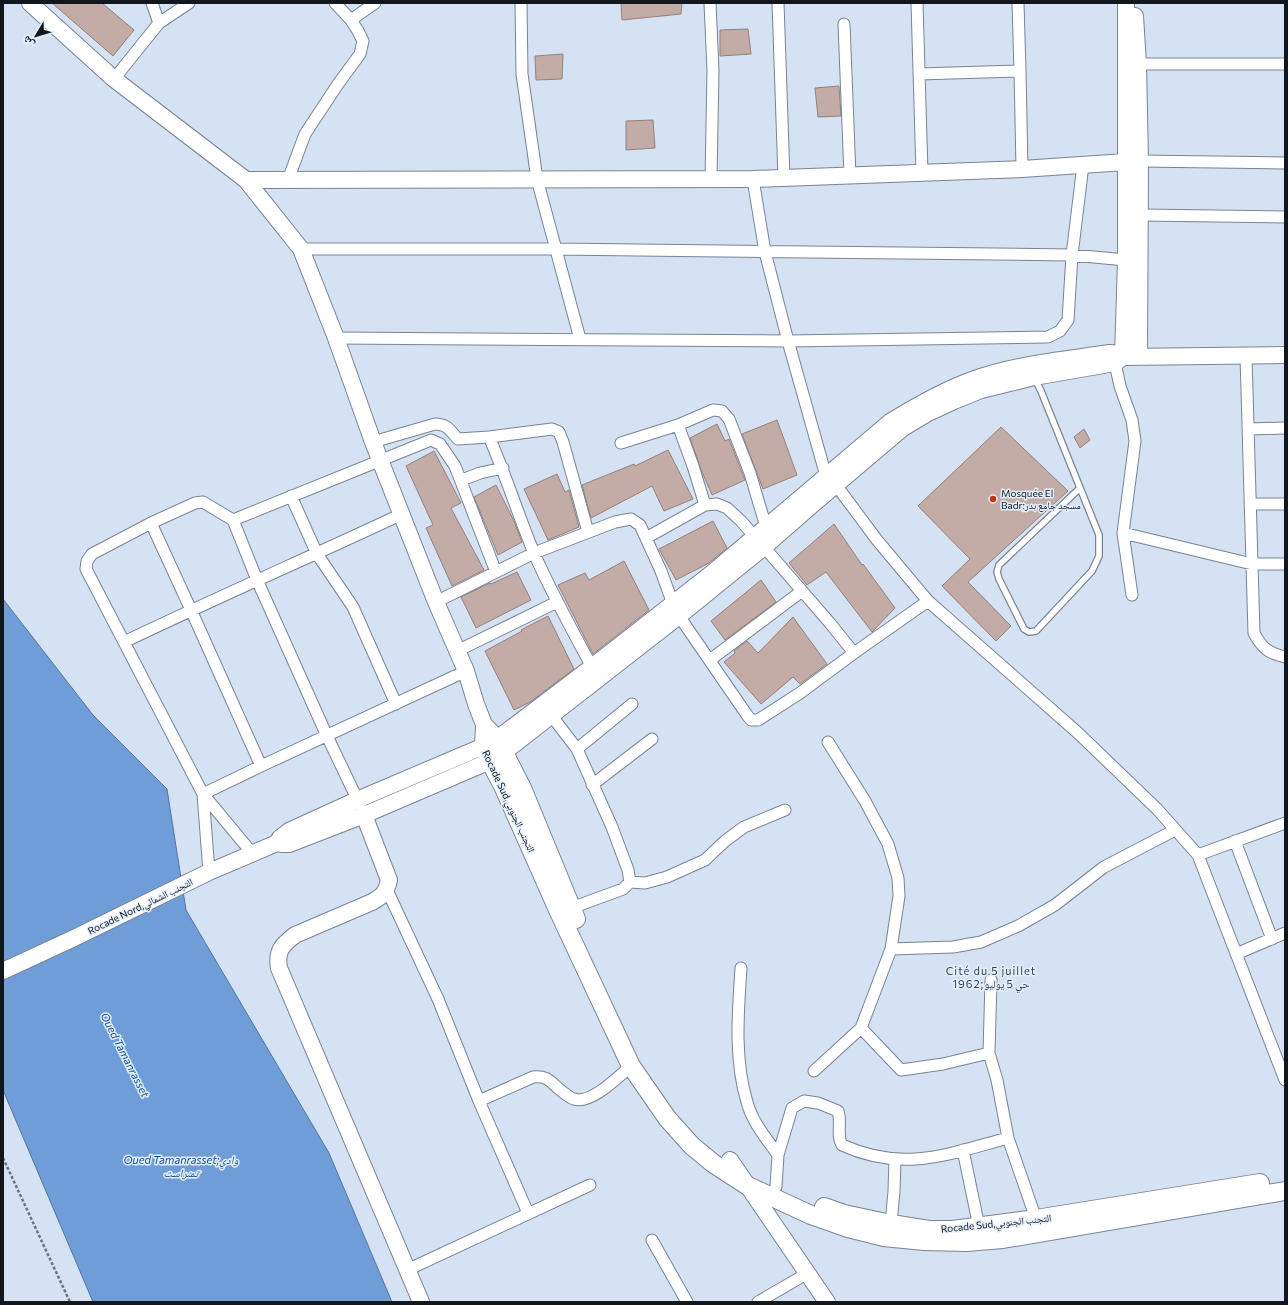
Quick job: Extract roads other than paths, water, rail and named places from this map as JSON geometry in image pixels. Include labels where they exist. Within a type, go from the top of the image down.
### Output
[{"type":"main road","name":"Rocade Sud,التجنب الجنوبي","points":[[492,745],[504,788],[630,1040],[660,1089],[681,1117],[702,1138],[746,1171],[776,1187],[816,1205],[844,1214],[929,1230],[953,1230],[1036,1219],[1285,1178]]},
{"type":"main road","name":"Rocade Sud,التجنب الجنوبي","points":[[565,910],[631,1066],[667,1118],[692,1146],[714,1164],[748,1186],[811,1215],[848,1228],[884,1237],[924,1241],[966,1242],[1003,1239],[1285,1191]]},
{"type":"street","points":[[30,3],[114,79],[246,180],[301,249],[336,338],[373,442],[436,602],[466,672],[476,704],[492,745]]},
{"type":"street","points":[[152,3],[159,23]]},
{"type":"street","points":[[114,79],[159,23],[189,3]]},
{"type":"street","points":[[288,180],[305,134],[360,54],[363,41],[350,20],[335,3]]},
{"type":"street","points":[[350,20],[375,3]]},
{"type":"street","points":[[521,3],[522,74],[537,179],[580,339]]},
{"type":"street","points":[[710,3],[713,70],[711,179]]},
{"type":"street","points":[[778,3],[784,178]]},
{"type":"street","points":[[917,3],[922,173]]},
{"type":"street","points":[[1018,3],[1022,169]]},
{"type":"street","points":[[1126,3],[1133,162],[1140,215],[1126,359],[1120,386],[1132,420],[1135,441],[1123,533],[1132,595]]},
{"type":"street","points":[[1126,359],[1126,260],[1138,64],[1135,10],[1133,3]]},
{"type":"street","points":[[844,24],[850,176]]},
{"type":"street","points":[[1138,64],[1285,64]]},
{"type":"street","points":[[919,74],[1020,71]]},
{"type":"street","points":[[246,180],[753,179],[1022,169],[1133,162],[1285,163]]},
{"type":"street","points":[[336,338],[788,341],[1048,337],[1060,332],[1068,320],[1072,255],[1083,165]]},
{"type":"street","points":[[753,179],[765,252],[788,341],[831,481],[877,540],[928,601],[1078,733],[1157,809],[1198,855],[1284,1074]]},
{"type":"street","points":[[1140,215],[1285,217]]},
{"type":"street","points":[[301,249],[555,249],[1072,255],[1126,260]]},
{"type":"street","points":[[492,745],[550,715],[831,481],[904,428],[928,413],[981,390],[1033,371],[1110,353],[1120,354],[1126,359],[1285,355]]},
{"type":"street","points":[[1246,356],[1254,633],[1260,644],[1266,650],[1285,657]]},
{"type":"street","points":[[622,443],[678,425],[713,410],[722,411],[728,419],[750,473],[766,527]]},
{"type":"street","points":[[373,442],[435,424],[441,424],[447,427],[458,440],[552,429],[559,432],[563,442],[588,532]]},
{"type":"street","points":[[678,425],[705,505]]},
{"type":"street","points":[[1249,429],[1285,428]]},
{"type":"street","points":[[489,437],[503,468],[534,553],[557,602],[592,667]]},
{"type":"street","points":[[233,520],[431,440],[440,444],[456,466],[496,572]]},
{"type":"street","points":[[462,480],[480,473],[503,468]]},
{"type":"street","points":[[290,496],[317,554],[353,607],[396,704]]},
{"type":"street","points":[[759,542],[766,527],[808,500]]},
{"type":"street","points":[[252,853],[203,794],[86,569],[87,561],[92,554],[151,523],[195,503],[203,502],[233,520],[257,580],[364,815],[389,880],[387,890],[380,897],[372,902],[295,935],[285,942],[277,956],[279,968],[421,1302]]},
{"type":"street","points":[[646,538],[705,505],[717,504],[727,508],[741,521],[854,653]]},
{"type":"street","points":[[1250,504],[1285,504]]},
{"type":"street","points":[[124,642],[402,514]]},
{"type":"street","points":[[436,602],[534,553],[615,522],[631,520],[640,524],[661,571],[676,610],[747,715],[751,720],[758,720],[800,694],[854,653],[928,601]]},
{"type":"street","points":[[151,523],[261,766]]},
{"type":"street","points":[[1123,533],[1252,564],[1285,564]]},
{"type":"street","points":[[710,660],[802,592]]},
{"type":"street","points":[[457,651],[557,602]]},
{"type":"street","points":[[492,745],[592,667],[676,610]]},
{"type":"street","points":[[203,794],[466,672]]},
{"type":"street","points":[[577,749],[632,704]]},
{"type":"street","points":[[550,715],[577,749],[612,827],[628,870],[630,882]]},
{"type":"street","points":[[592,785],[652,739]]},
{"type":"street","points":[[814,1071],[861,1028],[891,949],[899,896],[898,878],[888,844],[865,801],[828,742]]},
{"type":"street","name":"Rocade Nord,التجنب الشمالي","points":[[3,971],[72,940],[183,884],[277,843],[284,834],[289,831],[357,800],[492,745]]},
{"type":"street","name":"Rocade Nord,التجنب الشمالي","points":[[277,843],[290,844],[364,815],[492,745]]},
{"type":"street","points":[[203,794],[209,872]]},
{"type":"street","points":[[565,910],[623,889],[630,882],[645,883],[668,877],[705,860],[725,841],[744,827],[785,810]]},
{"type":"street","points":[[1198,855],[1285,823]]},
{"type":"street","points":[[891,949],[953,947],[981,942],[1018,926],[1055,905],[1104,867],[1175,830]]},
{"type":"street","points":[[1235,841],[1272,939]]},
{"type":"street","points":[[387,890],[438,999],[479,1101],[528,1213]]},
{"type":"street","points":[[1236,954],[1285,934]]},
{"type":"street","points":[[741,968],[738,1033],[739,1062],[747,1103],[759,1127],[778,1155]]},
{"type":"street","points":[[991,980],[989,1053],[997,1080],[1008,1138],[1036,1219]]},
{"type":"street","points":[[861,1028],[900,1070],[943,1064],[989,1053]]},
{"type":"street","points":[[479,1101],[533,1077],[542,1076],[549,1079],[575,1100],[588,1099],[601,1091],[631,1066]]},
{"type":"street","points":[[776,1187],[778,1155],[792,1108],[804,1101],[838,1111],[839,1140],[842,1145],[877,1158],[908,1160],[926,1159],[1008,1138]]},
{"type":"street","points":[[963,1150],[979,1227]]},
{"type":"street","points":[[891,1224],[895,1159]]},
{"type":"street","points":[[730,1160],[827,1302]]},
{"type":"street","points":[[407,1270],[590,1185]]},
{"type":"street","points":[[652,1240],[686,1302]]},
{"type":"street","points":[[758,1302],[808,1273]]},
{"type":"lane","points":[[1033,371],[1099,535],[1099,556],[1092,571],[1036,631],[1029,632],[1024,629],[1000,579],[997,572],[999,565],[1080,488]]},
{"type":"water","name":"Oued Tamanrasset;وادي تمنراست","points":[[3,599],[93,715],[167,789],[186,910],[329,1153],[392,1302],[93,1302],[3,1090]]},
{"type":"place","name":"Mosquée El Badr;مسجد جامع بدر","points":[[993,499]]},
{"type":"district","name":"Cité du 5 juillet 1962;حي 5 يوليو","points":[[991,977]]},
{"type":"water label","name":"Oued Tamanrasset","points":[[125,1055]]}]
